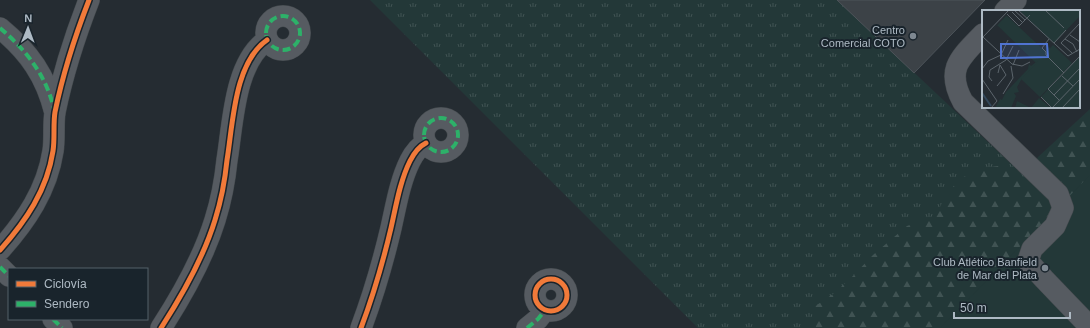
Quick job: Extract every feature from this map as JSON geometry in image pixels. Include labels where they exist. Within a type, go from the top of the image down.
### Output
[{"type":"street","points":[[0,250],[24,221],[43,187],[49,170],[53,150],[55,114],[72,43],[89,0]]},
{"type":"street","points":[[1006,10],[1016,0]]},
{"type":"street","points":[[0,28],[19,44],[39,70],[50,95],[55,114]]},
{"type":"street","points":[[982,35],[961,57],[956,68],[955,80],[957,91],[963,102],[1058,194],[1063,208],[1055,226],[1032,249],[1028,261],[1090,327]]},
{"type":"street","points":[[161,328],[193,276],[215,220],[227,160],[234,108],[239,88],[252,54],[267,40]]},
{"type":"street","points":[[361,328],[385,254],[405,174],[415,152],[420,146],[426,143]]},
{"type":"street","points":[[0,267],[8,275]]},
{"type":"street","points":[[527,328],[538,320],[545,310]]},
{"type":"street","points":[[54,320],[62,328]]},
{"type":"green space","points":[[370,0],[837,0],[1058,208],[940,328],[698,328]]},
{"type":"green space","points":[[1090,109],[1090,237],[975,328],[816,328],[811,309],[833,294],[873,255],[907,226],[936,215],[944,199],[959,179],[984,168],[1005,165],[1025,178],[1038,157]]},
{"type":"green space","name":"Club Atlético Banfield de Mar del Plata","points":[[1090,175],[1090,328],[940,328]]},
{"type":"building","name":"Centro Comercial COTO","points":[[837,0],[985,0],[914,73]]},
{"type":"marked path","points":[[280,16],[286,16],[295,21],[299,27],[300,33],[299,39],[295,45],[286,50],[280,50],[271,45],[266,36],[266,30],[271,21],[280,16]]},
{"type":"marked path","points":[[0,28],[18,45],[34,64],[46,85],[54,109]]},
{"type":"marked path","points":[[438,118],[444,118],[453,123],[457,129],[458,135],[457,141],[453,147],[444,152],[438,152],[429,147],[424,138],[424,132],[429,123],[438,118]]},
{"type":"marked path","points":[[0,267],[8,275]]},
{"type":"marked path","points":[[527,328],[538,319],[545,310]]},
{"type":"marked path","points":[[54,320],[62,328]]},
{"type":"cycle path","points":[[0,250],[27,216],[46,179],[53,151],[54,117],[58,97],[70,55],[89,0]]},
{"type":"cycle path","points":[[161,328],[192,276],[205,249],[217,213],[222,190],[234,112],[241,79],[256,50],[267,40]]},
{"type":"cycle path","points":[[361,328],[381,266],[404,177],[410,161],[415,153],[426,143]]},
{"type":"cycle path","points":[[548,279],[554,279],[564,286],[567,295],[566,301],[560,308],[554,311],[548,311],[538,304],[535,298],[535,292],[542,282],[548,279]]},
{"type":"place","name":"Centro Comercial COTO","points":[[913,36]]},
{"type":"place","name":"Club Atlético Banfield de Mar del Plata","points":[[1045,268]]}]
